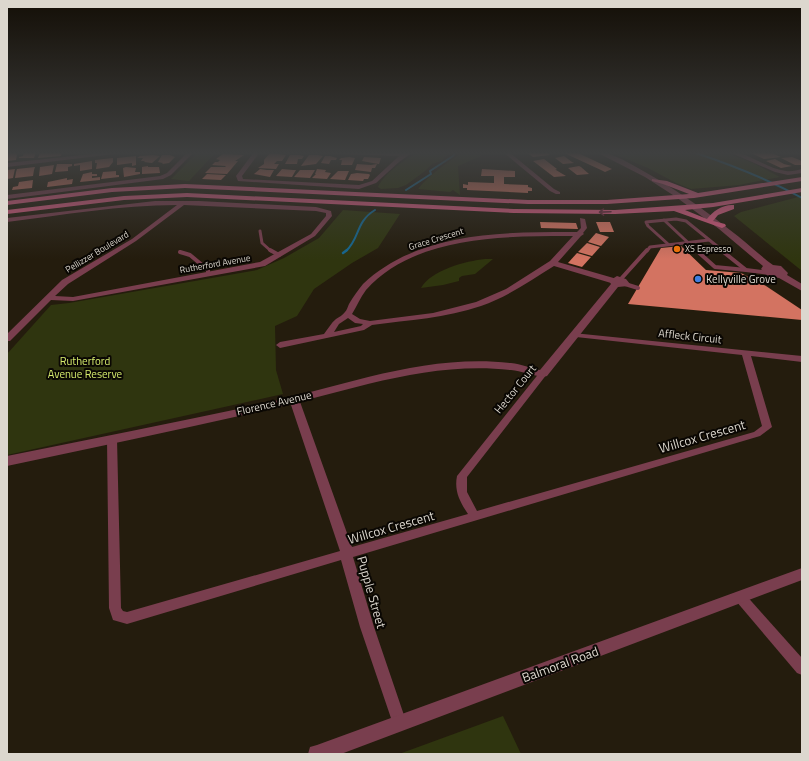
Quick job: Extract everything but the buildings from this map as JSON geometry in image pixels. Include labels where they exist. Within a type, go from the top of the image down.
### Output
[{"type":"main road","points":[[7,203],[112,190],[154,188]]},
{"type":"main road","points":[[245,188],[528,202],[619,202],[681,198],[752,188]]},
{"type":"main road","points":[[619,202],[660,192],[663,188]]},
{"type":"main road","points":[[678,188],[691,193],[706,195]]},
{"type":"main road","points":[[7,212],[117,199],[181,195],[551,212],[601,212],[694,207],[800,190]]},
{"type":"main road","points":[[711,218],[718,212],[740,204],[748,199]]},
{"type":"main road","points":[[670,209],[686,212],[708,223],[722,226]]},
{"type":"street","points":[[7,196],[79,188]]},
{"type":"street","points":[[549,188],[558,193]]},
{"type":"street","points":[[666,188],[722,226],[768,269],[802,288]]},
{"type":"street","name":"Rutherford Avenue","points":[[7,220],[128,205],[183,203],[322,210],[329,212],[329,216],[313,235],[262,264],[73,299],[48,298]]},
{"type":"street","name":"Pellizzer Boulevard","points":[[7,339],[65,282],[134,240],[183,203]]},
{"type":"street","points":[[348,315],[358,321],[370,323],[433,315],[479,304],[509,291],[553,263],[581,234],[584,228],[582,220]]},
{"type":"street","points":[[556,234],[565,238],[571,243]]},
{"type":"street","name":"Grace Crescent","points":[[328,334],[339,320],[348,315],[354,302],[368,284],[386,270],[423,251],[470,239],[519,235],[581,234]]},
{"type":"street","points":[[553,263],[619,282]]},
{"type":"street","name":"Hector Court","points":[[475,517],[461,490],[460,481],[462,476],[543,374],[619,282]]},
{"type":"street","points":[[280,345],[328,334],[364,328],[370,323]]},
{"type":"street","name":"Affleck Circuit","points":[[576,335],[802,359]]},
{"type":"street","name":"Willcox Crescent","points":[[112,439],[115,608],[118,616],[127,618],[757,434],[767,427],[746,354]]},
{"type":"street","name":"Florence Avenue","points":[[7,461],[431,368],[494,365],[521,368],[543,374]]},
{"type":"street","name":"Pupple Street","points":[[294,399],[347,554],[347,561],[367,627],[400,724]]},
{"type":"street","name":"Balmoral Road","points":[[317,754],[802,574]]},
{"type":"street","points":[[740,597],[802,668]]},
{"type":"lane","points":[[664,220],[717,268],[748,270],[768,269]]},
{"type":"lane","points":[[668,244],[646,224],[646,222],[664,220],[686,221],[748,270]]},
{"type":"lane","points":[[260,231],[260,236],[266,248],[279,255]]},
{"type":"lane","name":"Hector Court","points":[[619,282],[647,249],[668,244],[709,240]]},
{"type":"lane","points":[[180,252],[190,255],[208,270],[208,274]]},
{"type":"lane","points":[[619,282],[638,288]]},
{"type":"green space","points":[[379,188],[399,188],[398,188],[381,189]]},
{"type":"green space","points":[[419,188],[459,188],[460,195],[453,190],[450,192],[418,189]]},
{"type":"green space","points":[[687,188],[709,188],[691,189]]},
{"type":"green space","points":[[802,196],[802,271],[734,216],[741,212]]},
{"type":"green space","name":"Rutherford Avenue Reserve","points":[[343,210],[400,214],[378,248],[352,263],[314,289],[297,316],[275,326],[276,370],[283,394],[7,455],[7,354],[51,305],[257,270],[284,258],[319,238]]},
{"type":"green space","points":[[493,259],[475,274],[462,276],[459,278],[459,281],[421,288],[433,276],[441,271],[459,264]]},
{"type":"green space","points":[[503,716],[521,754],[399,754]]},
{"type":"waterway","points":[[406,190],[410,188]]},
{"type":"waterway","points":[[782,188],[802,198]]},
{"type":"waterway","points":[[346,250],[354,241],[364,220],[375,210]]},
{"type":"waterway","points":[[343,253],[346,250]]},
{"type":"place","name":"XS Espresso","points":[[677,249]]},
{"type":"place","name":"Kellyville Grove","points":[[698,279]]}]
